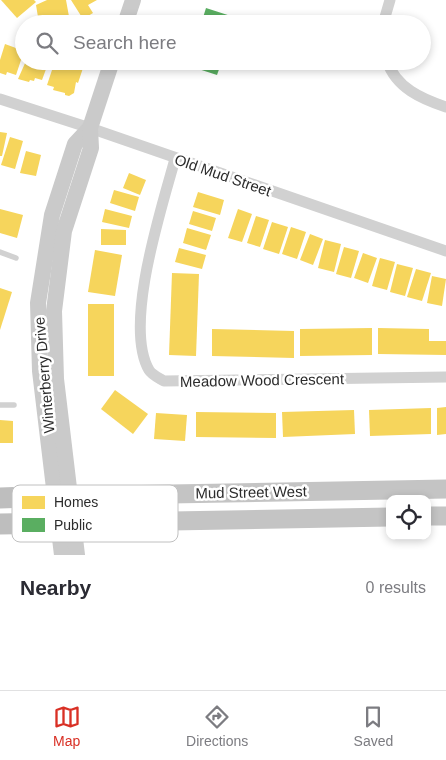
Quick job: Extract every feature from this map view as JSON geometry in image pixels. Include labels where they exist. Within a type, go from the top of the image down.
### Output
[{"type":"main road","name":"Mud Street West","points":[[178,494],[446,488]]},
{"type":"main road","points":[[431,516],[446,516]]},
{"type":"main road","name":"Mud Street West","points":[[178,521],[386,517]]},
{"type":"street","points":[[128,15],[133,0]]},
{"type":"street","points":[[386,15],[390,0]]},
{"type":"street","points":[[90,128],[109,70]]},
{"type":"street","points":[[392,70],[401,84],[411,92],[446,107]]},
{"type":"street","name":"Old Mud Street","points":[[0,100],[90,128],[175,159],[446,251]]},
{"type":"street","name":"Winterberry Drive","points":[[61,485],[40,371],[38,303],[52,215],[75,144],[90,128]]},
{"type":"street","name":"Meadow Wood Crescent","points":[[175,159],[143,290],[143,355],[150,371],[164,381],[446,377]]},
{"type":"street","name":"Winterberry Drive","points":[[62,555],[64,542]]},
{"type":"street","name":"Winterberry Drive","points":[[73,542],[77,555]]},
{"type":"lane","points":[[0,252],[16,258]]},
{"type":"lane","points":[[0,405],[14,405]]},
{"type":"building: Homes","points":[[1,0],[34,0],[36,2],[21,15],[15,16]]},
{"type":"building: Homes","points":[[47,0],[66,0],[69,15],[38,15],[36,5]]},
{"type":"building: Homes","points":[[71,0],[97,0],[88,5],[93,13],[80,15]]},
{"type":"building: Homes","points":[[5,44],[15,48],[15,70],[18,70],[16,75],[7,72],[6,75],[0,73],[0,60]]},
{"type":"building: Homes","points":[[22,70],[46,70],[42,80],[35,78],[34,81],[30,80],[29,82],[18,79]]},
{"type":"building: Homes","points":[[52,70],[82,70],[78,83],[76,82],[74,93],[69,96],[53,90],[54,87],[47,85]]},
{"type":"building: Homes","points":[[0,132],[7,133],[2,156],[0,156]]},
{"type":"building: Homes","points":[[10,137],[23,141],[15,169],[1,165]]},
{"type":"building: Homes","points":[[26,151],[41,155],[36,176],[20,173]]},
{"type":"building: Homes","points":[[129,173],[146,180],[140,195],[123,188]]},
{"type":"building: Homes","points":[[114,190],[139,197],[135,211],[110,203]]},
{"type":"building: Homes","points":[[198,192],[224,200],[220,215],[193,207]]},
{"type":"building: Homes","points":[[0,209],[23,215],[17,238],[0,233]]},
{"type":"building: Homes","points":[[105,209],[132,216],[129,228],[102,222]]},
{"type":"building: Homes","points":[[238,209],[252,214],[242,242],[228,238]]},
{"type":"building: Homes","points":[[193,211],[216,218],[212,231],[189,224]]},
{"type":"building: Homes","points":[[256,216],[269,220],[260,247],[247,243]]},
{"type":"building: Homes","points":[[272,222],[288,227],[279,254],[263,249]]},
{"type":"building: Homes","points":[[291,227],[306,232],[297,259],[282,254]]},
{"type":"building: Homes","points":[[187,228],[211,235],[206,250],[183,243]]},
{"type":"building: Homes","points":[[101,229],[126,230],[126,245],[101,245]]},
{"type":"building: Homes","points":[[310,234],[323,239],[313,265],[300,260]]},
{"type":"building: Homes","points":[[325,240],[341,244],[334,272],[318,268]]},
{"type":"building: Homes","points":[[344,247],[359,251],[351,278],[336,274]]},
{"type":"building: Homes","points":[[179,248],[206,255],[202,269],[175,262]]},
{"type":"building: Homes","points":[[95,250],[122,255],[115,296],[88,292]]},
{"type":"building: Homes","points":[[363,253],[377,258],[368,283],[354,278]]},
{"type":"building: Homes","points":[[380,258],[395,262],[387,290],[372,286]]},
{"type":"building: Homes","points":[[397,264],[413,268],[405,296],[390,292]]},
{"type":"building: Homes","points":[[416,269],[431,273],[422,301],[407,297]]},
{"type":"building: Homes","points":[[172,273],[199,274],[196,356],[169,355]]},
{"type":"building: Homes","points":[[432,276],[446,279],[442,306],[427,303]]},
{"type":"building: Homes","points":[[0,288],[12,292],[0,330]]},
{"type":"building: Homes","points":[[88,304],[114,304],[114,376],[88,376]]},
{"type":"building: Homes","points":[[372,328],[372,355],[300,356],[300,329]]},
{"type":"building: Homes","points":[[378,328],[429,329],[429,341],[446,341],[446,355],[378,354]]},
{"type":"building: Homes","points":[[212,329],[294,331],[294,358],[212,356]]},
{"type":"building: Homes","points":[[115,390],[148,414],[133,434],[101,409]]},
{"type":"building: Homes","points":[[446,407],[446,434],[437,435],[437,408]]},
{"type":"building: Homes","points":[[431,408],[431,434],[370,436],[369,410]]},
{"type":"building: Homes","points":[[354,410],[355,434],[283,437],[282,412]]},
{"type":"building: Homes","points":[[196,412],[276,413],[276,438],[196,437]]},
{"type":"building: Homes","points":[[156,413],[187,415],[185,441],[154,439]]},
{"type":"building: Homes","points":[[0,420],[13,421],[13,443],[0,443]]},
{"type":"building: Public","points":[[206,8],[228,15],[204,15]]},
{"type":"building: Public","points":[[202,70],[219,70],[217,75]]}]
